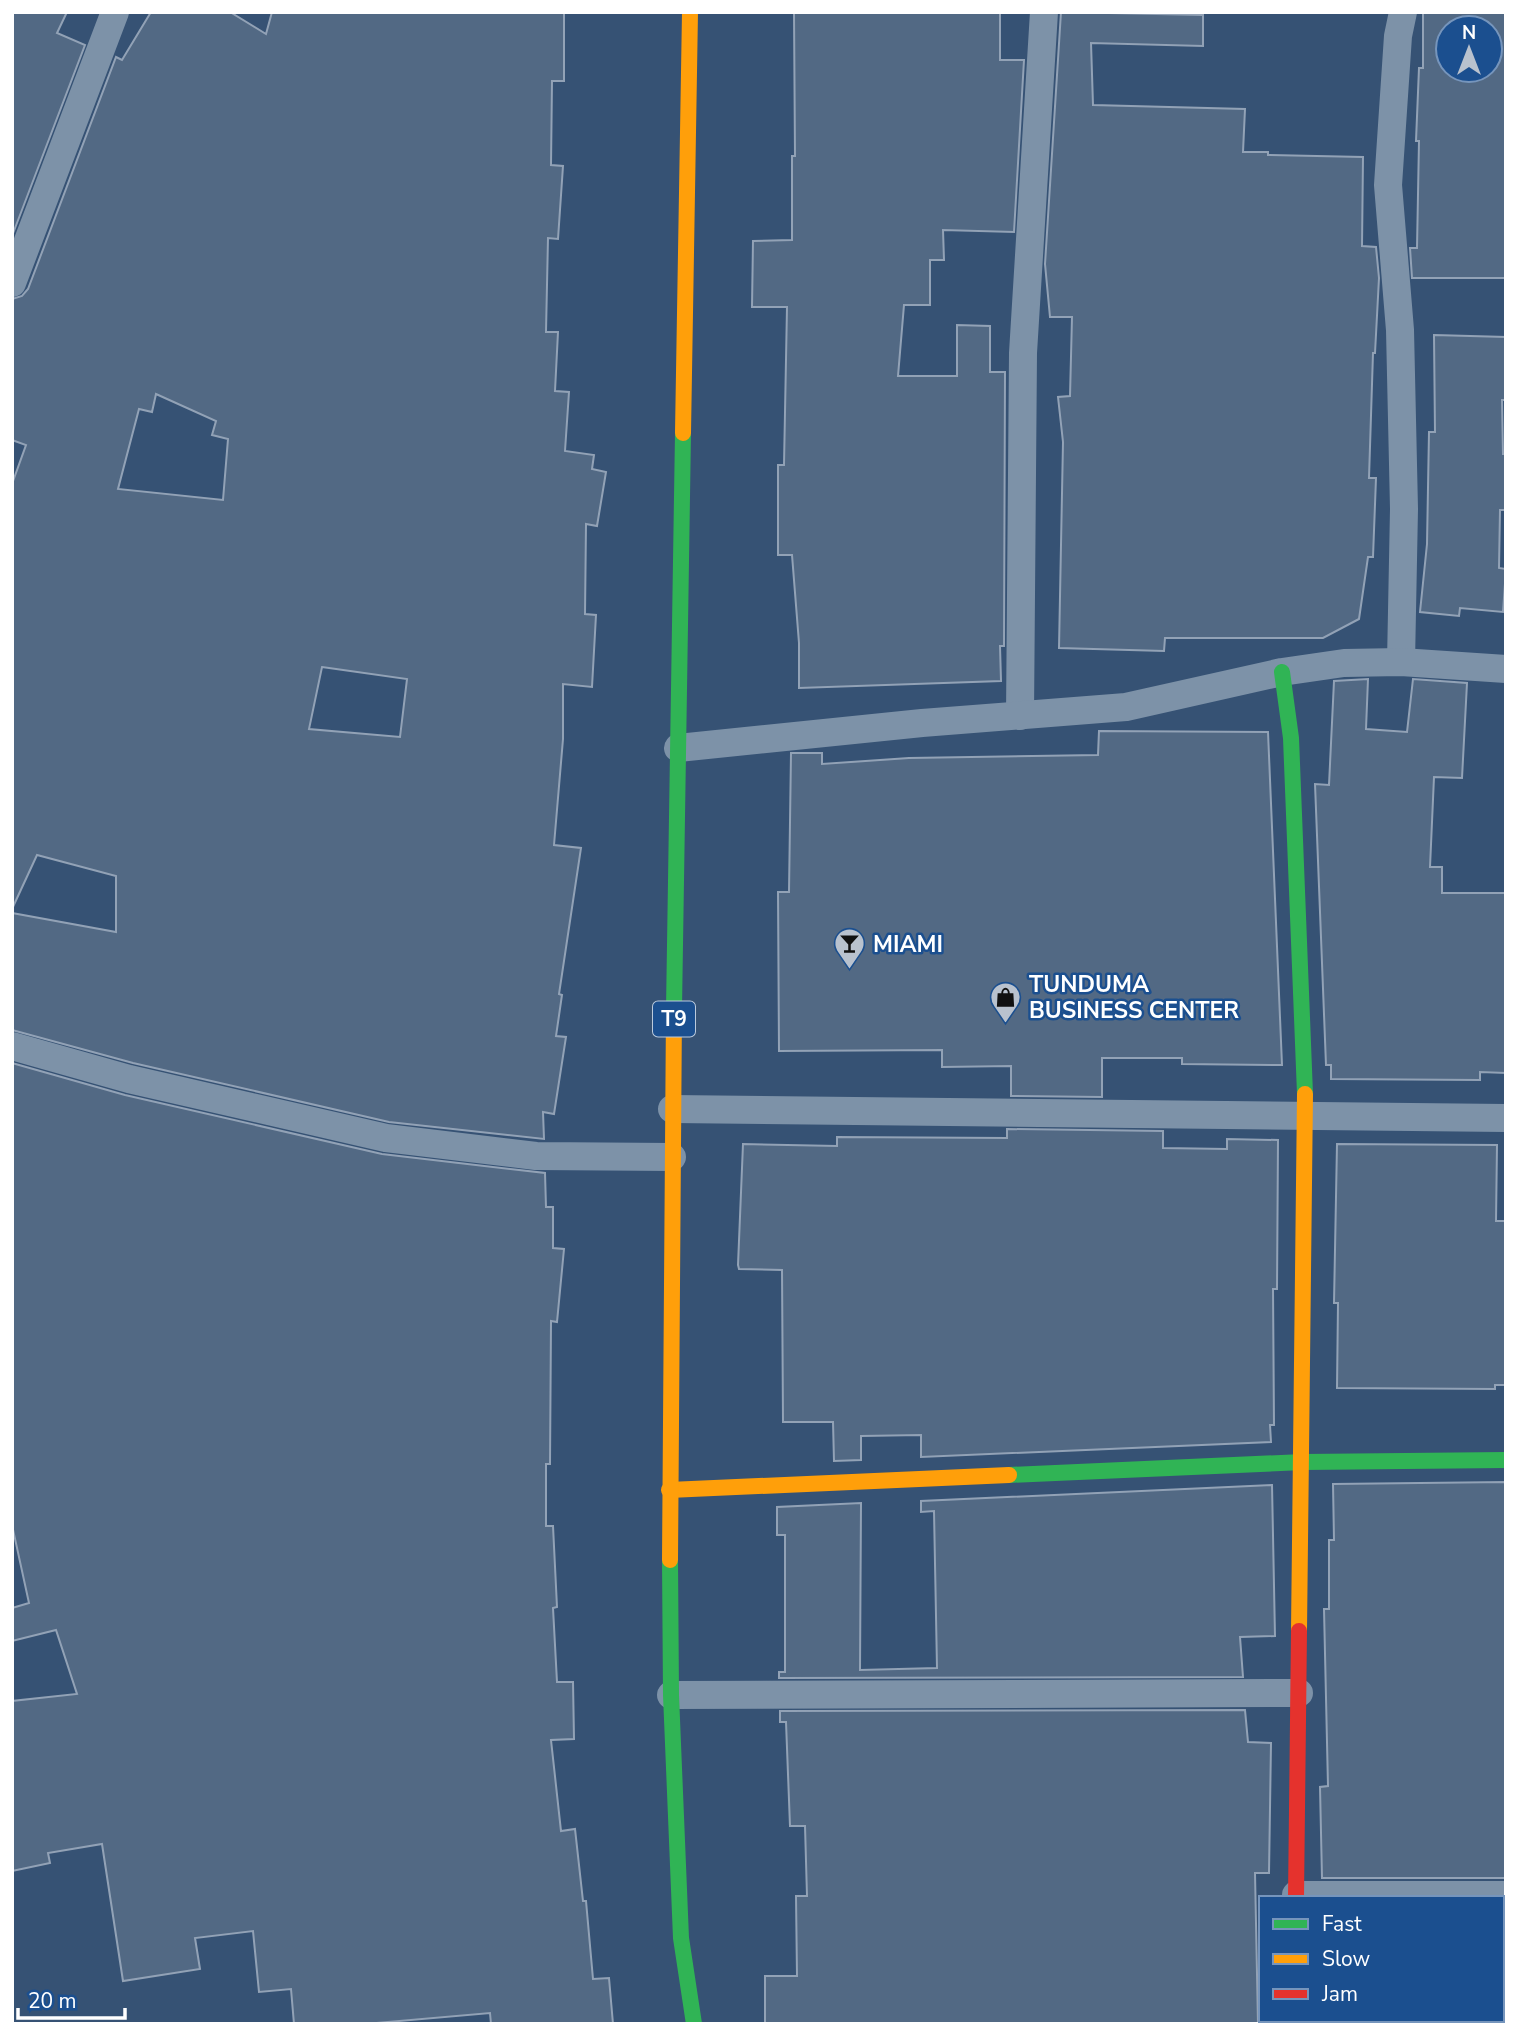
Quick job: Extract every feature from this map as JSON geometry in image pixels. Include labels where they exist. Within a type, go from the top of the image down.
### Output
[{"type":"main road","name":"T9","points":[[690,12],[669,1490],[671,1695],[681,1938],[694,2024]]},
{"type":"main road","points":[[1282,672],[1291,738],[1306,1116],[1296,1896]]},
{"type":"main road","points":[[669,1490],[1303,1462],[1506,1460]]},
{"type":"street","points":[[12,284],[115,12]]},
{"type":"street","points":[[1020,716],[1023,353],[1044,12]]},
{"type":"street","points":[[1401,662],[1404,509],[1400,330],[1388,185],[1398,36],[1403,12]]},
{"type":"street","points":[[678,748],[922,723],[1126,707],[1282,672],[1344,663],[1401,662],[1506,668]]},
{"type":"street","points":[[12,1046],[129,1079],[386,1138],[536,1156],[673,1157]]},
{"type":"street","points":[[673,1110],[1506,1118]]},
{"type":"street","points":[[671,1695],[1299,1693]]},
{"type":"street","points":[[1296,1896],[1506,1895]]},
{"type":"building","points":[[12,12],[67,12],[57,33],[85,45],[12,236]]},
{"type":"building","points":[[151,12],[230,12],[266,34],[272,12],[564,12],[564,81],[552,81],[551,165],[563,166],[558,239],[548,238],[546,332],[558,332],[555,391],[569,392],[565,451],[594,455],[592,469],[606,472],[597,526],[586,524],[585,614],[596,615],[592,687],[563,684],[563,739],[554,845],[581,848],[559,994],[562,995],[556,1036],[566,1037],[554,1114],[543,1112],[544,1139],[389,1122],[133,1063],[12,1030],[12,913],[116,932],[116,876],[37,855],[12,909],[12,484],[26,445],[12,440],[12,299],[22,296],[28,289],[116,57],[122,60]],"holes":[[[156,394],[216,421],[212,435],[228,439],[223,500],[118,489],[139,409],[152,412]],[[322,667],[407,679],[400,737],[309,729]]]},
{"type":"building","points":[[794,12],[1000,12],[1000,60],[1024,60],[1014,232],[943,230],[944,260],[930,260],[930,305],[904,305],[898,376],[957,376],[957,325],[990,326],[990,372],[1005,372],[1004,646],[1000,646],[1001,681],[799,688],[799,643],[792,555],[778,555],[778,465],[784,465],[787,307],[752,307],[753,241],[792,240],[792,156],[795,156]]},
{"type":"building","points":[[1061,12],[1203,15],[1203,46],[1091,43],[1093,105],[1245,109],[1243,152],[1363,157],[1362,246],[1376,247],[1379,278],[1373,353],[1369,478],[1376,478],[1373,557],[1368,557],[1359,619],[1323,638],[1165,638],[1164,651],[1059,648],[1063,442],[1058,397],[1070,396],[1072,317],[1050,317],[1045,264]]},
{"type":"building","points":[[1423,12],[1506,12],[1506,278],[1412,278],[1410,248],[1417,248],[1419,141],[1416,141],[1419,68],[1423,68]]},
{"type":"building","points":[[1434,335],[1506,337],[1506,400],[1502,400],[1506,510],[1500,510],[1499,568],[1506,569],[1503,612],[1460,608],[1459,616],[1420,612],[1427,544],[1429,432],[1435,432]]},
{"type":"building","points":[[1368,679],[1366,729],[1407,732],[1413,679],[1467,683],[1462,778],[1434,777],[1430,867],[1442,867],[1442,893],[1506,893],[1506,1073],[1480,1072],[1480,1080],[1331,1079],[1331,1065],[1326,1065],[1315,784],[1329,785],[1334,681]]},
{"type":"building","points":[[1099,731],[1268,732],[1282,1065],[1182,1064],[1182,1058],[1102,1058],[1102,1097],[1011,1096],[1011,1066],[942,1067],[942,1050],[779,1051],[778,892],[789,892],[791,753],[822,753],[822,764],[909,758],[1098,755]]},
{"type":"building","points":[[12,1063],[125,1095],[382,1154],[545,1173],[546,1207],[553,1207],[553,1248],[564,1249],[557,1322],[551,1321],[550,1464],[546,1464],[546,1526],[553,1526],[557,1607],[553,1608],[557,1682],[573,1682],[574,1739],[551,1740],[561,1831],[575,1829],[583,1901],[586,1901],[593,1979],[609,1978],[613,2024],[491,2024],[490,2013],[365,2024],[294,2024],[291,1989],[259,1992],[253,1931],[195,1938],[200,1969],[123,1981],[102,1844],[48,1853],[50,1863],[12,1871],[12,1701],[77,1694],[56,1630],[12,1641],[12,1608],[29,1603],[12,1525]]},
{"type":"building","points":[[1007,1129],[1163,1131],[1163,1148],[1227,1149],[1227,1139],[1278,1140],[1277,1289],[1273,1289],[1274,1425],[1270,1425],[1271,1442],[921,1457],[921,1435],[861,1436],[861,1460],[834,1461],[833,1422],[783,1422],[782,1270],[739,1269],[738,1265],[743,1144],[837,1146],[837,1137],[1007,1138]]},
{"type":"building","points":[[1337,1144],[1497,1145],[1496,1221],[1506,1221],[1506,1385],[1495,1385],[1495,1389],[1337,1388],[1338,1303],[1334,1303]]},
{"type":"building","points":[[1506,1482],[1506,1878],[1322,1878],[1320,1787],[1328,1786],[1324,1609],[1329,1609],[1329,1540],[1334,1540],[1333,1484]]},
{"type":"building","points":[[1272,1485],[1275,1636],[1240,1637],[1243,1677],[779,1678],[779,1672],[785,1672],[785,1535],[777,1535],[777,1507],[861,1503],[860,1670],[937,1668],[934,1511],[921,1512],[921,1501]]},
{"type":"building","points":[[1245,1710],[1248,1742],[1271,1743],[1269,1873],[1255,1873],[1258,2024],[765,2024],[765,1976],[797,1976],[796,1896],[807,1896],[805,1826],[790,1826],[786,1722],[780,1722],[780,1711]]},
{"type":"traffic: fast","points":[[674,1009],[683,433]]},
{"type":"traffic: fast","points":[[1282,672],[1291,738],[1305,1094]]},
{"type":"traffic: fast","points":[[1009,1475],[1303,1462],[1506,1460]]},
{"type":"traffic: fast","points":[[670,1560],[671,1695],[681,1938],[694,2024]]},
{"type":"traffic: slow","points":[[683,433],[690,12]]},
{"type":"traffic: slow","points":[[670,1560],[674,1009]]},
{"type":"traffic: slow","points":[[1299,1631],[1305,1094]]},
{"type":"traffic: slow","points":[[669,1490],[1009,1475]]},
{"type":"traffic: jam","points":[[1296,1896],[1299,1631]]},
{"type":"place","name":"MIAMI","points":[[850,971]]},
{"type":"place","name":"TUNDUMA BUSINESS CENTER","points":[[1006,1024]]}]
